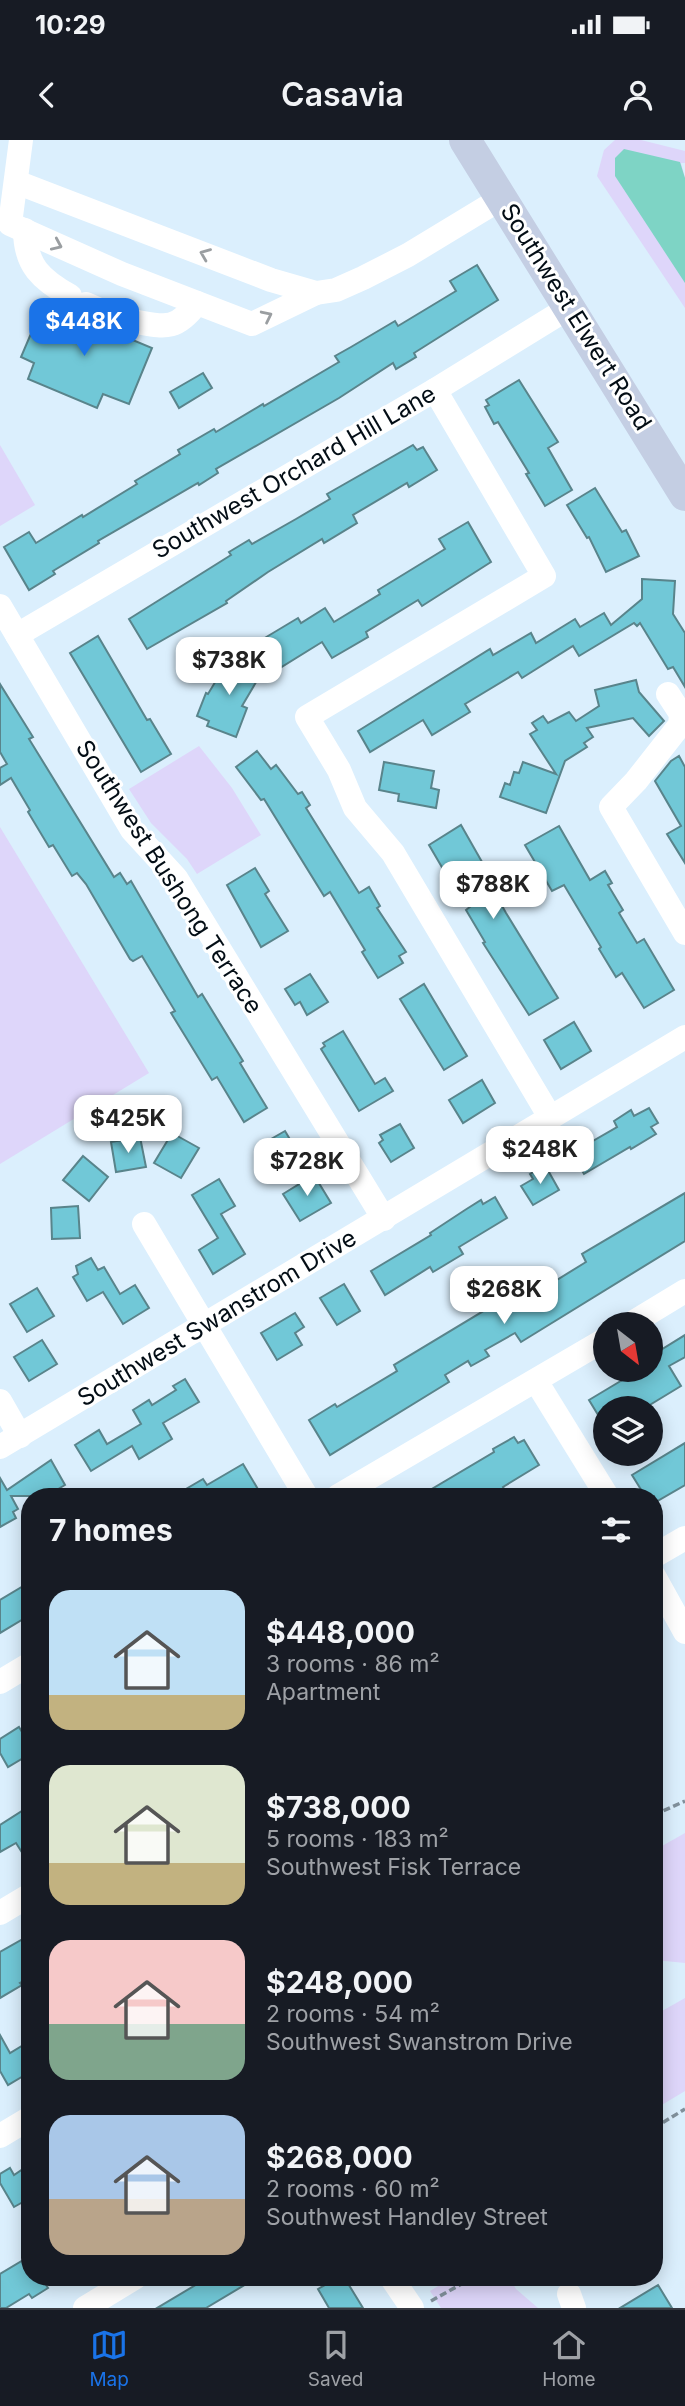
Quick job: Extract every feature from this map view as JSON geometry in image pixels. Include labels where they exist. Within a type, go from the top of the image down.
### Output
[{"type":"main road","name":"Southwest Elwert Road","points":[[466,140],[685,495]]},
{"type":"street","points":[[21,140],[10,224],[122,274],[252,324],[316,293],[336,290],[363,278],[408,255],[502,198]]},
{"type":"street","points":[[16,182],[271,280],[316,293]]},
{"type":"street","points":[[25,230],[25,248],[39,275],[78,300],[122,319],[167,326],[184,320],[197,303]]},
{"type":"street","name":"Southwest Orchard Hill Lane","points":[[17,635],[435,390],[570,307]]},
{"type":"street","points":[[435,390],[544,576],[307,717],[339,770],[355,808],[393,853],[550,1117]]},
{"type":"street","name":"Southwest Bushong Terrace","points":[[0,606],[132,830],[176,878],[384,1219]]},
{"type":"street","points":[[668,694],[681,714],[680,725],[636,781],[611,807],[685,933]]},
{"type":"street","name":"Southwest Swanstrom Drive","points":[[10,1442],[685,1037]]},
{"type":"street","points":[[144,1224],[301,1488]]},
{"type":"street","points":[[650,1312],[685,1291]]},
{"type":"street","points":[[352,1488],[593,1347]]},
{"type":"street","points":[[536,1381],[602,1488]]},
{"type":"street","points":[[0,1401],[10,1442]]},
{"type":"street","points":[[663,1551],[685,1538]]},
{"type":"street","points":[[663,1592],[685,1632]]},
{"type":"street","points":[[0,1682],[21,1669]]},
{"type":"street","points":[[0,1913],[21,1900]]},
{"type":"street","points":[[0,2136],[21,2123]]},
{"type":"street","points":[[85,2308],[121,2286]]},
{"type":"street","points":[[400,2286],[420,2305]]},
{"type":"path","points":[[663,1811],[685,1801]]},
{"type":"path","points":[[663,2122],[685,2109]]},
{"type":"path","points":[[420,2305],[457,2286]]},
{"type":"shaded area","points":[[615,140],[641,140],[685,151],[685,163],[681,163],[685,178],[685,308],[597,176],[604,150]]},
{"type":"shaded area","points":[[624,149],[680,162],[685,178],[685,283],[615,176],[615,158]]},
{"type":"shaded area","points":[[0,445],[35,505],[0,526]]},
{"type":"shaded area","points":[[199,746],[232,788],[261,835],[197,874],[187,859],[151,823],[129,789]]},
{"type":"shaded area","points":[[0,827],[149,1073],[0,1164]]},
{"type":"shaded area","points":[[685,1833],[685,1963],[663,1961],[663,1845]]},
{"type":"shaded area","points":[[685,1998],[685,2091],[663,2104],[663,2010]]},
{"type":"shaded area","points":[[438,2286],[514,2286],[538,2308],[441,2308],[430,2291]]},
{"type":"building","points":[[477,265],[498,300],[414,353],[416,357],[396,369],[393,363],[339,398],[216,469],[218,473],[199,485],[198,483],[98,541],[99,543],[53,571],[55,574],[29,590],[4,547],[29,532],[36,543],[82,515],[83,517],[180,454],[178,450],[214,429],[216,432],[263,404],[264,406],[339,362],[335,356],[395,321],[398,326],[456,291],[450,281]]},
{"type":"building","points":[[44,303],[152,348],[129,404],[103,394],[97,408],[28,379],[34,363],[21,357]]},
{"type":"building","points":[[203,373],[212,388],[179,408],[170,392]]},
{"type":"building","points":[[519,380],[558,442],[548,448],[572,490],[545,506],[526,474],[529,473],[498,422],[494,424],[485,407],[489,405],[486,400]]},
{"type":"building","points":[[413,445],[417,450],[423,447],[437,470],[409,487],[407,483],[353,515],[357,523],[324,543],[322,539],[268,572],[226,601],[227,603],[147,649],[129,619],[231,555],[229,552],[249,540],[252,544],[296,519],[330,499],[327,494]]},
{"type":"building","points":[[595,488],[622,532],[626,530],[639,556],[606,572],[589,537],[587,538],[567,505]]},
{"type":"building","points":[[468,522],[491,562],[422,606],[418,600],[366,632],[368,637],[332,658],[322,642],[275,671],[258,642],[298,618],[301,623],[325,608],[334,622],[380,594],[378,590],[445,549],[439,539]]},
{"type":"building","points":[[642,579],[675,581],[673,614],[685,633],[685,687],[673,667],[668,669],[640,623],[637,626],[634,623],[579,656],[573,646],[522,678],[518,672],[465,704],[470,712],[432,735],[423,720],[370,752],[358,731],[490,649],[493,655],[531,633],[536,643],[575,619],[580,627],[604,613],[611,625],[642,599]]},
{"type":"building","points":[[98,636],[147,720],[150,719],[171,754],[141,772],[70,653]]},
{"type":"building","points":[[232,654],[262,672],[242,706],[247,708],[236,737],[207,726],[209,721],[197,716],[206,693],[208,694]]},
{"type":"building","points":[[636,680],[639,692],[664,721],[649,736],[633,718],[587,728],[593,737],[584,743],[587,747],[565,761],[546,813],[500,797],[505,783],[510,785],[514,772],[519,773],[523,762],[556,774],[530,734],[537,730],[532,723],[543,716],[548,723],[569,712],[576,721],[599,706],[595,690]]},
{"type":"building","points":[[0,684],[33,737],[29,739],[114,877],[120,873],[127,884],[131,881],[198,997],[202,994],[243,1061],[240,1063],[267,1108],[244,1122],[217,1077],[212,1080],[171,1013],[175,1011],[142,956],[133,961],[130,959],[86,884],[77,873],[72,876],[53,845],[49,847],[11,778],[0,785],[0,768],[7,764],[0,752]]},
{"type":"building","points":[[257,751],[271,769],[276,765],[298,794],[302,792],[310,805],[306,808],[359,893],[369,887],[380,906],[377,908],[406,952],[399,956],[403,963],[378,978],[362,952],[365,950],[330,892],[324,896],[264,799],[261,800],[236,767]]},
{"type":"building","points":[[679,756],[685,767],[685,863],[667,834],[681,826],[655,781],[671,761]]},
{"type":"building","points":[[384,762],[434,771],[431,788],[439,790],[436,808],[398,801],[399,794],[379,790]]},
{"type":"building","points":[[461,825],[506,913],[558,998],[529,1015],[483,943],[485,942],[466,910],[471,906],[454,878],[450,881],[429,845]]},
{"type":"building","points":[[559,826],[590,880],[605,871],[612,883],[608,885],[623,910],[619,913],[637,943],[644,939],[674,990],[644,1008],[622,973],[616,977],[564,885],[552,891],[525,845]]},
{"type":"building","points":[[255,868],[269,891],[265,894],[288,931],[261,947],[227,885]]},
{"type":"building","points":[[310,974],[328,1002],[307,1015],[300,1002],[295,1005],[285,989]]},
{"type":"building","points":[[424,984],[467,1056],[444,1070],[400,999]]},
{"type":"building","points":[[574,1022],[591,1051],[561,1069],[544,1040]]},
{"type":"building","points":[[343,1031],[375,1084],[385,1078],[393,1091],[359,1111],[321,1049],[325,1046],[323,1043]]},
{"type":"building","points":[[482,1080],[495,1103],[463,1123],[449,1100]]},
{"type":"building","points":[[649,1108],[658,1123],[651,1127],[656,1134],[584,1174],[572,1153],[617,1127],[614,1121],[631,1110],[634,1116]]},
{"type":"building","points":[[400,1124],[414,1148],[391,1162],[379,1143],[383,1140],[380,1135]]},
{"type":"building","points":[[285,1131],[298,1153],[271,1170],[257,1147]]},
{"type":"building","points":[[172,1133],[199,1148],[181,1178],[154,1163]]},
{"type":"building","points":[[140,1137],[146,1167],[116,1172],[111,1142]]},
{"type":"building","points":[[83,1156],[108,1177],[89,1201],[63,1180]]},
{"type":"building","points":[[545,1165],[559,1190],[533,1205],[521,1186],[533,1179],[530,1174]]},
{"type":"building","points":[[314,1175],[331,1203],[300,1221],[283,1194]]},
{"type":"building","points":[[219,1179],[235,1206],[221,1214],[245,1254],[213,1274],[199,1250],[218,1238],[192,1195]]},
{"type":"building","points":[[685,1193],[685,1241],[521,1342],[515,1333],[485,1350],[489,1356],[471,1366],[468,1361],[445,1375],[449,1382],[330,1455],[309,1420],[335,1404],[337,1407],[397,1371],[394,1365],[520,1289],[526,1299],[586,1262],[582,1254]]},
{"type":"building","points":[[495,1197],[507,1218],[459,1247],[463,1254],[433,1272],[430,1267],[385,1295],[371,1271],[431,1235],[430,1233],[481,1200],[483,1204]]},
{"type":"building","points":[[78,1206],[80,1238],[52,1239],[51,1208]]},
{"type":"building","points":[[91,1258],[98,1270],[104,1267],[120,1294],[135,1285],[149,1308],[123,1324],[103,1292],[87,1301],[73,1277],[78,1274],[76,1266]]},
{"type":"building","points":[[344,1284],[360,1311],[337,1325],[320,1298]]},
{"type":"building","points":[[37,1288],[54,1316],[27,1332],[10,1304]]},
{"type":"building","points":[[295,1313],[304,1327],[295,1333],[302,1345],[277,1360],[261,1333]]},
{"type":"building","points":[[685,1335],[685,1357],[669,1366],[681,1386],[663,1397],[596,1396],[619,1382],[663,1382],[663,1349]]},
{"type":"building","points":[[42,1340],[57,1364],[29,1381],[14,1357]]},
{"type":"building","points":[[185,1379],[199,1402],[163,1423],[172,1439],[139,1459],[132,1446],[91,1471],[75,1445],[99,1430],[107,1444],[141,1424],[133,1410],[149,1400],[152,1405],[176,1390],[173,1386]]},
{"type":"building","points":[[514,1437],[518,1443],[524,1440],[539,1465],[504,1488],[433,1488],[494,1452],[493,1449]]},
{"type":"building","points":[[685,1443],[685,1485],[663,1498],[663,1488],[640,1488],[632,1475],[647,1466],[663,1466],[663,1456]]},
{"type":"building","points":[[51,1460],[65,1485],[60,1488],[21,1488],[21,1496],[11,1496],[18,1509],[13,1512],[16,1518],[0,1527],[0,1478],[7,1490]]},
{"type":"building","points":[[243,1464],[257,1488],[188,1488],[203,1479],[207,1485]]},
{"type":"building","points":[[21,1587],[21,1620],[0,1633],[0,1600]]},
{"type":"building","points":[[19,1727],[21,1759],[8,1767],[0,1753],[0,1739]]},
{"type":"building","points":[[21,1812],[21,1851],[16,1843],[0,1852],[0,1825]]},
{"type":"building","points":[[21,1940],[21,1986],[0,1998],[0,1952]]},
{"type":"building","points":[[0,2035],[10,2053],[21,2046],[21,2077],[8,2085],[0,2071]]},
{"type":"building","points":[[10,2168],[14,2175],[21,2170],[21,2203],[14,2207],[0,2183],[0,2174]]},
{"type":"building","points":[[21,2261],[21,2286],[48,2288],[32,2298],[29,2294],[6,2308],[0,2308],[0,2274]]},
{"type":"building","points":[[194,2286],[243,2286],[206,2308],[157,2308]]},
{"type":"building","points":[[323,2286],[350,2286],[363,2308],[329,2308],[318,2289]]},
{"type":"building","points":[[659,2286],[672,2308],[620,2308]]}]
